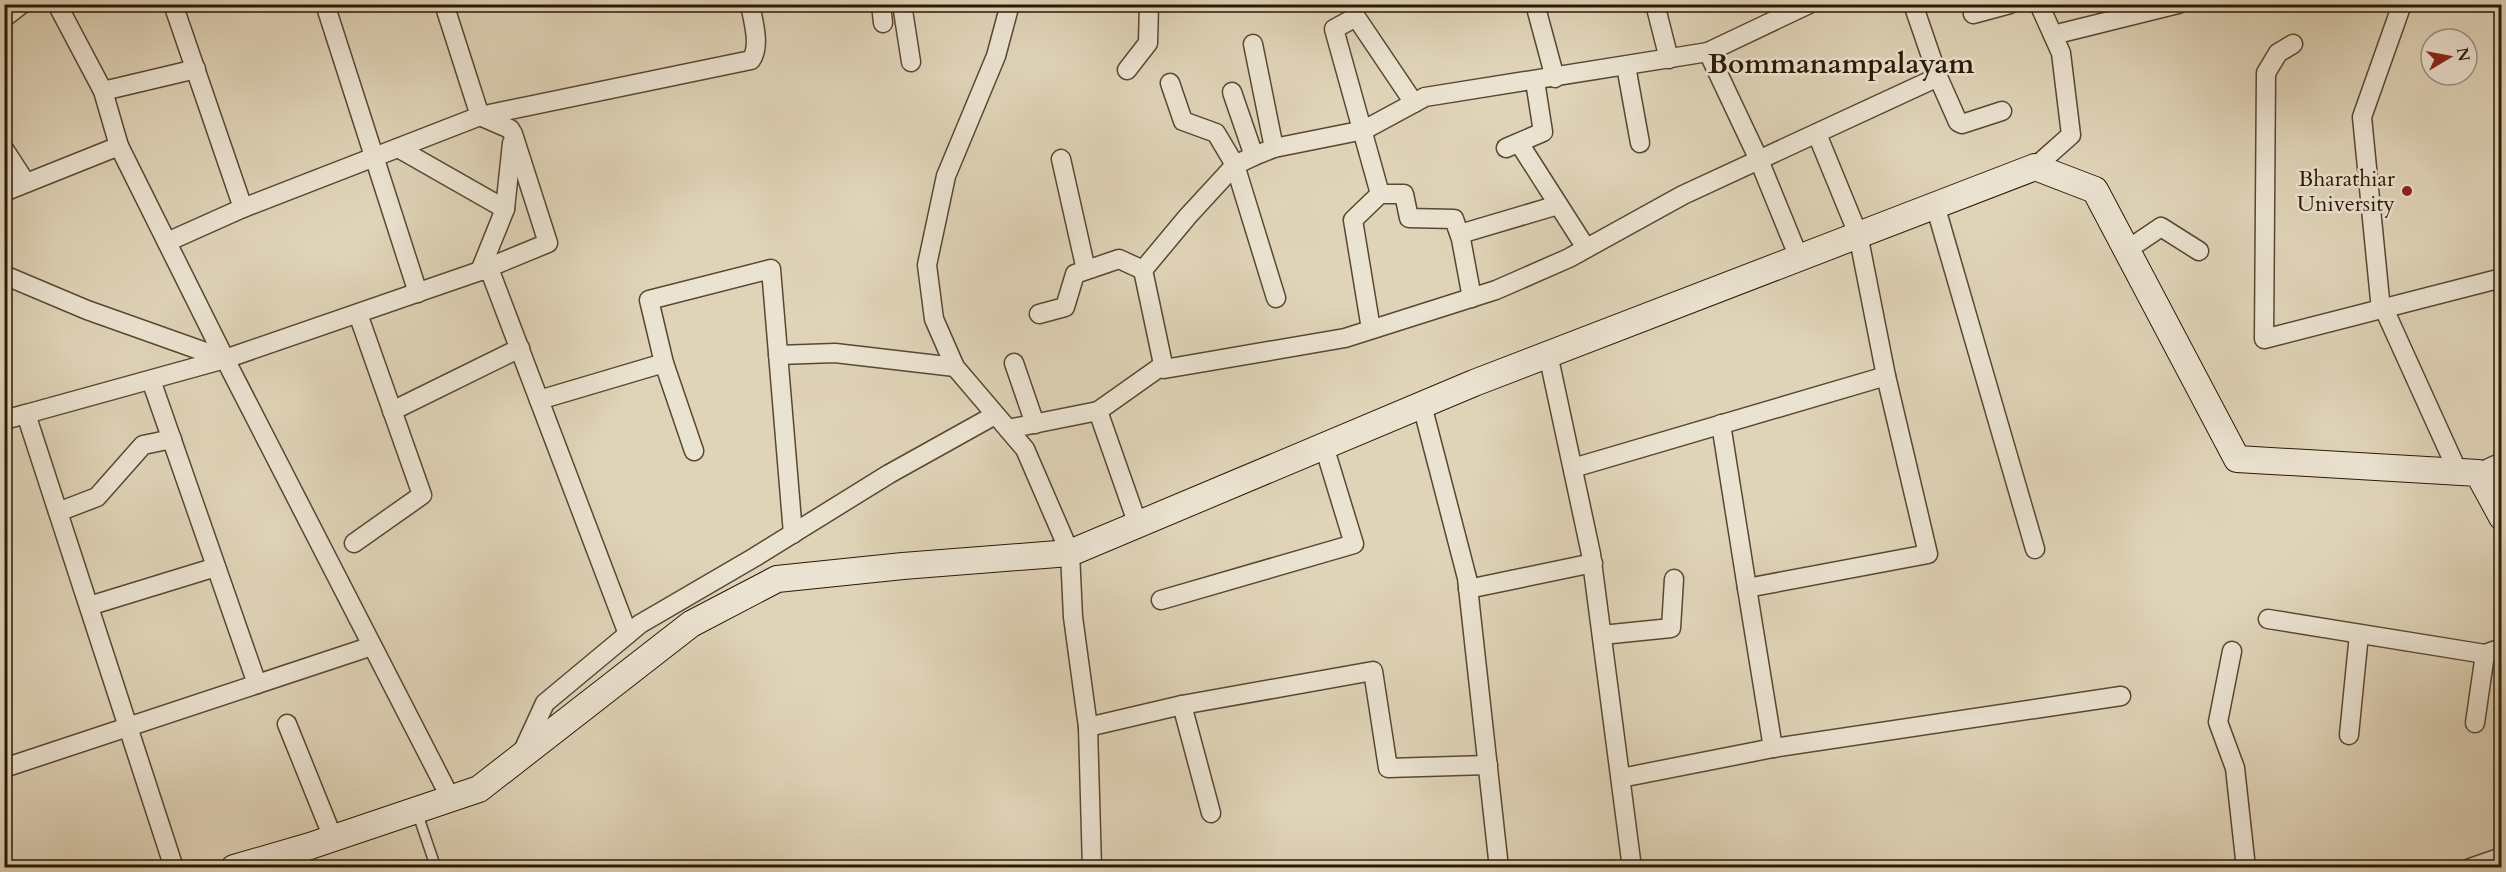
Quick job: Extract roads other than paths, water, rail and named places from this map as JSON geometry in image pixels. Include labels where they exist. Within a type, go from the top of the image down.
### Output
[{"type":"street","points":[[4,18],[22,4]]},
{"type":"street","points":[[57,4],[103,91],[119,146],[225,359],[451,799]]},
{"type":"street","points":[[173,4],[243,208]]},
{"type":"street","points":[[325,4],[418,293]]},
{"type":"street","points":[[4,420],[225,359],[480,271],[548,243],[513,134],[510,129],[480,116],[444,4]]},
{"type":"street","points":[[167,242],[243,208],[480,116],[751,60],[755,54],[755,33],[750,4]]},
{"type":"street","points":[[881,4],[883,23]]},
{"type":"street","points":[[902,4],[911,62]]},
{"type":"street","points":[[1010,4],[996,56],[946,176],[927,265],[934,319],[955,368],[1025,449],[1071,553],[1073,616],[1088,727],[1092,867]]},
{"type":"street","points":[[1127,70],[1148,43],[1149,4]]},
{"type":"street","points":[[1535,4],[1555,78]]},
{"type":"street","points":[[1655,4],[1669,59]]},
{"type":"street","points":[[1912,4],[1938,77],[1958,122],[1962,124],[2002,111]]},
{"type":"street","points":[[1973,14],[2010,4]]},
{"type":"street","points":[[234,867],[333,838],[479,789],[691,624],[777,579],[903,566],[1071,553],[1548,354],[2035,167],[2071,135],[2061,53],[2039,4]]},
{"type":"street","points":[[2053,35],[2178,4]]},
{"type":"street","points":[[2402,4],[2362,117],[2380,300],[2468,473],[2502,517]]},
{"type":"street","points":[[1143,270],[1235,165],[1254,156],[1274,148],[1364,130],[1425,97],[1708,52],[1805,5]]},
{"type":"street","points":[[1380,194],[1334,29],[1356,17],[1414,103]]},
{"type":"street","points":[[1253,44],[1274,148]]},
{"type":"street","points":[[2293,44],[2278,53],[2266,73],[2264,339],[2502,278]]},
{"type":"street","points":[[1708,52],[1759,160],[1799,258]]},
{"type":"street","points":[[1626,66],[1640,143]]},
{"type":"street","points":[[103,91],[195,69]]},
{"type":"street","points":[[1143,270],[1164,369],[1322,342],[1496,290],[1587,248],[1683,195],[1938,77]]},
{"type":"street","points":[[1535,81],[1543,132],[1512,146],[1558,205],[1587,248]]},
{"type":"street","points":[[1170,83],[1183,121],[1216,133],[1235,165],[1276,298]]},
{"type":"street","points":[[1232,92],[1254,156]]},
{"type":"street","points":[[480,271],[505,209],[513,134]]},
{"type":"street","points":[[1747,588],[1928,554],[1886,376],[1858,234],[1817,134]]},
{"type":"street","points":[[4,192],[119,146]]},
{"type":"street","points":[[398,148],[505,209]]},
{"type":"street","points":[[4,149],[26,183]]},
{"type":"street","points":[[1061,159],[1086,270]]},
{"type":"street","points":[[2035,167],[2095,190],[2237,459],[2468,473],[2502,462]]},
{"type":"street","points":[[1371,329],[1353,220],[1380,194],[1404,194],[1409,218],[1454,219],[1460,234],[1472,298]]},
{"type":"street","points":[[1460,234],[1558,205]]},
{"type":"street","points":[[1935,205],[2036,549]]},
{"type":"street","points":[[2127,250],[2161,227],[2199,251]]},
{"type":"street","points":[[1039,314],[1065,307],[1074,274],[1119,259],[1143,270]]},
{"type":"street","points":[[694,451],[664,363],[649,300],[771,269],[793,534]]},
{"type":"street","points":[[480,271],[490,271],[628,634]]},
{"type":"street","points":[[4,275],[87,310],[225,359]]},
{"type":"street","points":[[354,543],[422,495],[358,314]]},
{"type":"street","points":[[392,411],[520,348]]},
{"type":"street","points":[[778,355],[836,353],[955,368]]},
{"type":"street","points":[[1548,354],[1593,563],[1632,867]]},
{"type":"street","points":[[539,400],[664,363]]},
{"type":"street","points":[[1014,363],[1035,424]]},
{"type":"street","points":[[1008,429],[1098,411],[1163,365]]},
{"type":"street","points":[[1573,468],[1886,376]]},
{"type":"street","points":[[151,380],[258,684]]},
{"type":"street","points":[[1422,405],[1468,589],[1499,867]]},
{"type":"street","points":[[1098,411],[1138,525]]},
{"type":"street","points":[[26,414],[174,867]]},
{"type":"street","points":[[520,757],[545,703],[640,624],[793,534],[889,474],[995,415]]},
{"type":"street","points":[[1722,424],[1773,748]]},
{"type":"street","points":[[58,512],[97,497],[142,445],[172,439]]},
{"type":"street","points":[[1161,600],[1354,544],[1324,446]]},
{"type":"street","points":[[1468,589],[1593,563]]},
{"type":"street","points":[[89,606],[216,567]]},
{"type":"street","points":[[1602,634],[1671,628],[1674,579]]},
{"type":"street","points":[[2268,619],[2359,634],[2493,651],[2475,723]]},
{"type":"street","points":[[2349,735],[2359,634]]},
{"type":"street","points":[[4,768],[372,646]]},
{"type":"street","points":[[2232,651],[2218,722],[2235,768],[2246,867]]},
{"type":"street","points":[[1088,727],[1182,705],[1373,671],[1388,768],[1488,765]]},
{"type":"street","points":[[1621,778],[1773,748],[2121,696]]},
{"type":"street","points":[[1182,705],[1211,813]]},
{"type":"street","points":[[287,724],[333,838]]},
{"type":"street","points":[[2470,867],[2502,857]]},
{"type":"lane","points":[[417,810],[436,867]]},
{"type":"place","name":"Bharathiar University","points":[[2407,191]]},
{"type":"district","name":"Bommanampalayam","points":[[1841,63]]}]
